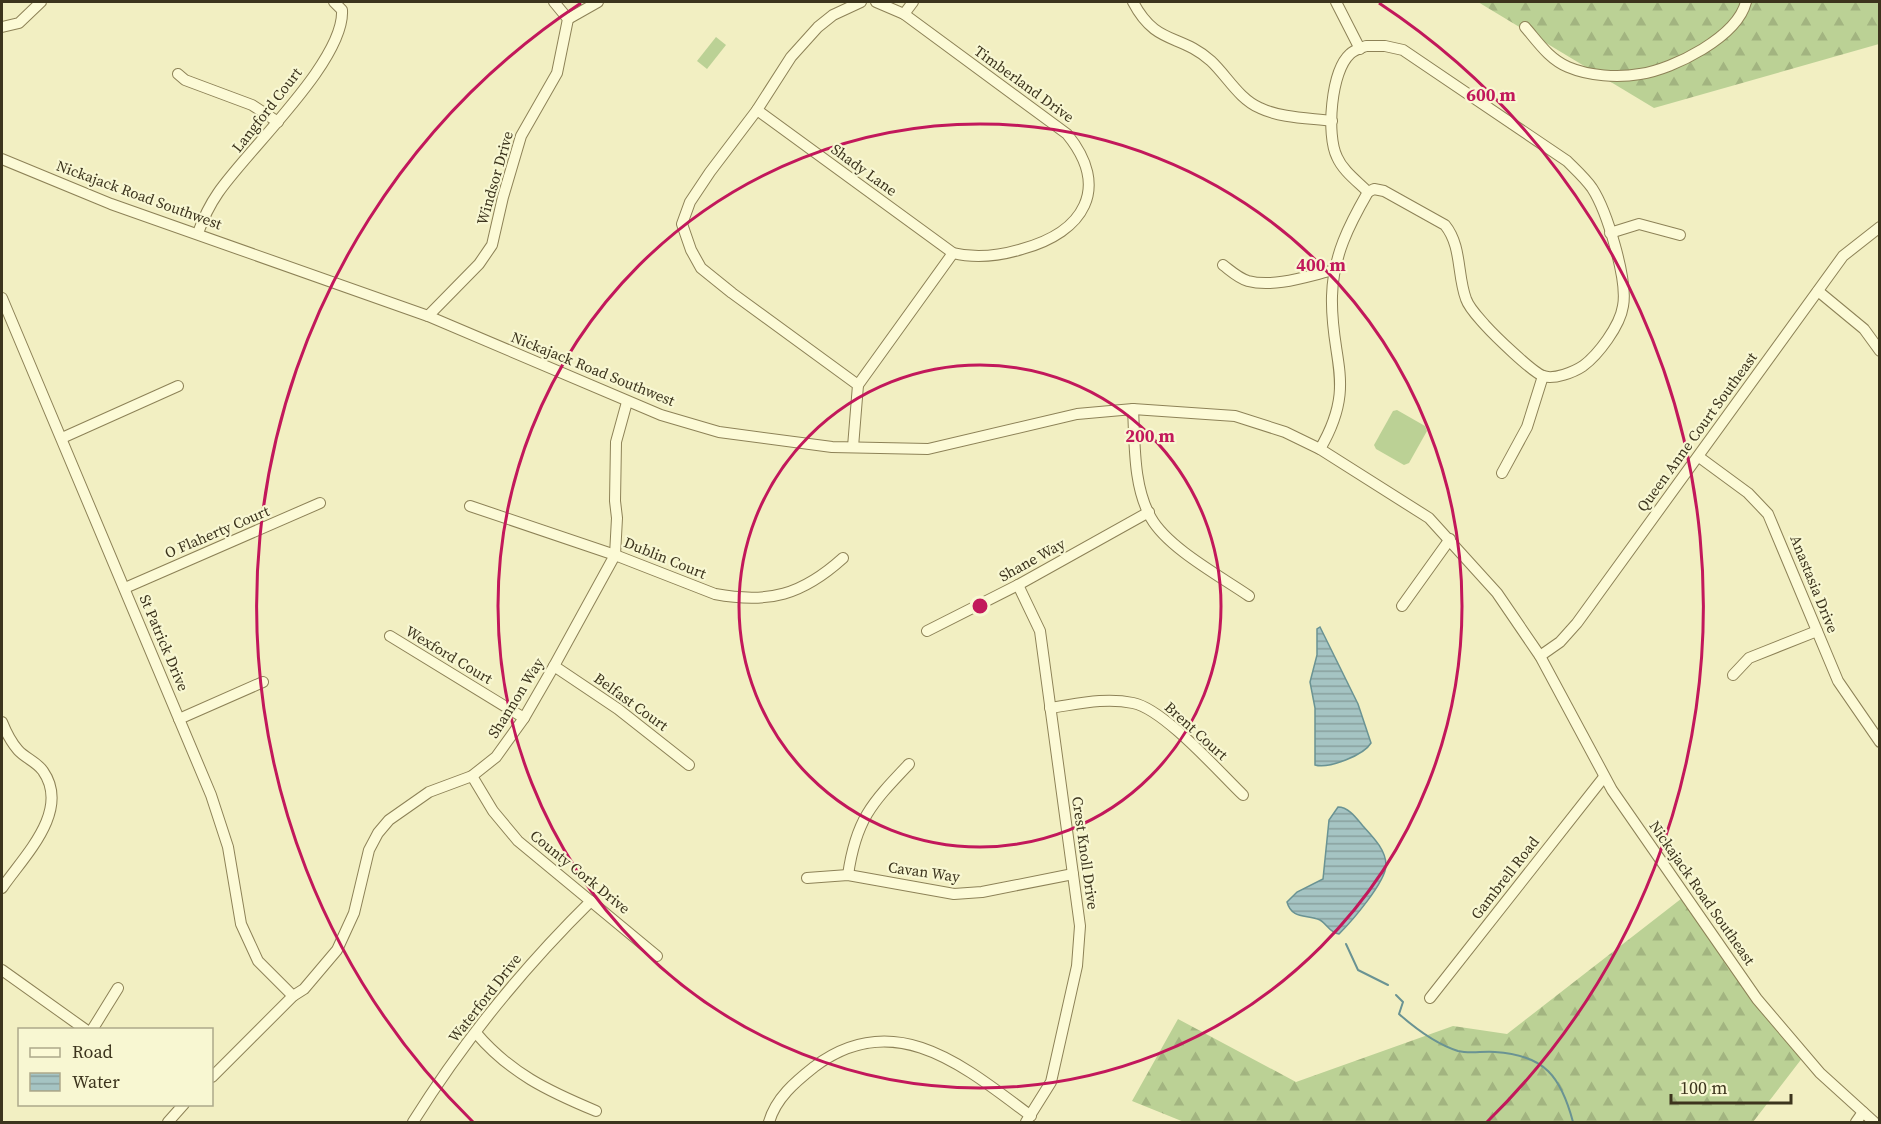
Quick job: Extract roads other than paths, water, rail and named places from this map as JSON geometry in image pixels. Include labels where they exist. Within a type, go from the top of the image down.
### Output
[{"type":"street","points":[[2,27],[19,23],[42,2]]},
{"type":"street","name":"Langford Court","points":[[198,234],[207,210],[219,190],[278,122],[324,62],[343,20],[342,10],[334,2]]},
{"type":"street","points":[[554,2],[568,20],[598,2]]},
{"type":"street","points":[[858,385],[701,268],[691,250],[682,224],[690,202],[758,110],[791,57],[818,27],[846,6],[861,2]]},
{"type":"street","name":"Timberland Drive","points":[[876,2],[904,14],[1068,134],[1081,150],[1089,175],[1091,186],[1084,210],[1066,231],[1041,244],[1009,253],[972,258],[953,253]]},
{"type":"street","points":[[904,14],[913,2]]},
{"type":"street","points":[[1133,2],[1150,28],[1167,38],[1188,45],[1210,60],[1247,101],[1257,107],[1270,112],[1332,121]]},
{"type":"street","points":[[1336,2],[1360,48]]},
{"type":"street","points":[[1525,27],[1548,55],[1568,67],[1592,74],[1641,74],[1692,56],[1726,33],[1744,9],[1746,2]]},
{"type":"street","name":"Windsor Drive","points":[[428,316],[479,264],[492,245],[502,197],[521,136],[557,73],[568,20]]},
{"type":"street","points":[[1320,449],[1339,410],[1341,376],[1332,298],[1334,270],[1344,236],[1368,192],[1374,189],[1384,191],[1445,225],[1451,232],[1466,300],[1473,311],[1499,338],[1543,376],[1551,377],[1579,369],[1589,361],[1618,322],[1625,292],[1610,233],[1593,190],[1567,161],[1403,50],[1385,46],[1360,48],[1351,53],[1336,77],[1332,121],[1336,156],[1343,168],[1368,192]]},
{"type":"street","points":[[178,74],[185,80],[252,105],[278,122]]},
{"type":"street","name":"Shady Lane","points":[[758,110],[953,253]]},
{"type":"street","name":"Nickajack Road Southwest","points":[[2,159],[111,204],[428,316],[627,402],[719,432],[832,447],[928,449],[1077,414],[1133,409],[1235,416],[1286,432],[1320,449],[1430,518],[1497,593],[1540,656]]},
{"type":"street","points":[[1610,233],[1639,224],[1680,235]]},
{"type":"street","name":"Queen Anne Court Southeast","points":[[1540,656],[1560,642],[1577,623],[1850,248],[1880,227]]},
{"type":"street","points":[[853,447],[858,385],[953,253]]},
{"type":"street","points":[[1223,265],[1239,277],[1257,282],[1280,281],[1334,270]]},
{"type":"street","points":[[1818,291],[1864,328],[1880,351]]},
{"type":"street","name":"St Patrick Drive","points":[[2,298],[211,795],[228,848],[241,924],[258,961],[292,996]]},
{"type":"street","points":[[1502,473],[1527,427],[1543,376]]},
{"type":"street","points":[[62,438],[178,386]]},
{"type":"street","name":"Shannon Way","points":[[213,1076],[292,996],[304,989],[337,950],[354,913],[369,850],[388,820],[429,792],[471,776],[496,758],[524,718],[615,555],[616,442],[627,402]]},
{"type":"street","points":[[1133,409],[1136,467],[1149,512],[1161,531],[1175,544],[1249,596]]},
{"type":"street","name":"Anastasia Drive","points":[[1699,457],[1748,493],[1768,514],[1838,681],[1880,742]]},
{"type":"street","name":"O Flaherty Court","points":[[125,588],[320,503]]},
{"type":"street","name":"Dublin Court","points":[[470,506],[615,555],[715,594],[754,599],[782,597],[808,585],[843,558]]},
{"type":"street","name":"Shane Way","points":[[927,631],[1018,585],[1149,512]]},
{"type":"street","points":[[1402,606],[1450,539]]},
{"type":"street","name":"Crest Knoll Drive","points":[[1018,585],[1040,632],[1080,926],[1077,966],[1051,1082],[1029,1119]]},
{"type":"street","points":[[1732,675],[1749,658],[1817,631]]},
{"type":"street","name":"Wexford Court","points":[[390,636],[524,718]]},
{"type":"street","name":"Nickajack Road Southeast","points":[[1540,656],[1604,777],[1758,999],[1820,1073],[1874,1122]]},
{"type":"street","name":"Belfast Court","points":[[554,666],[618,709],[689,765]]},
{"type":"street","points":[[179,719],[263,682]]},
{"type":"street","name":"Brent Court","points":[[1050,708],[1108,700],[1146,707],[1165,720],[1243,795]]},
{"type":"street","points":[[2,722],[19,751],[43,770],[53,796],[47,821],[40,834],[2,888]]},
{"type":"street","points":[[848,874],[852,846],[860,824],[874,801],[909,764]]},
{"type":"street","name":"County Cork Drive","points":[[471,776],[493,811],[518,840],[657,956]]},
{"type":"street","name":"Gambrell Road","points":[[1430,998],[1604,777]]},
{"type":"street","name":"Cavan Way","points":[[807,878],[848,874],[954,894],[982,892],[1073,874]]},
{"type":"street","name":"Waterford Drive","points":[[413,1122],[476,1033],[540,951],[591,901]]},
{"type":"street","points":[[2,970],[86,1028]]},
{"type":"street","points":[[93,1028],[118,988]]},
{"type":"street","points":[[476,1033],[494,1055],[524,1077],[596,1111]]},
{"type":"street","points":[[769,1122],[779,1099],[831,1054],[852,1046],[895,1041],[920,1046],[946,1056],[1029,1119]]},
{"type":"street","points":[[168,1122],[182,1106]]},
{"type":"street","points":[[1856,1122],[1863,1112]]},
{"type":"water","points":[[1320,627],[1358,704],[1371,743],[1354,756],[1321,766],[1315,765],[1315,708],[1310,682],[1317,655],[1317,629]]},
{"type":"water","points":[[1338,807],[1352,814],[1375,839],[1384,854],[1386,865],[1374,891],[1339,934],[1333,932],[1320,920],[1292,912],[1287,902],[1297,892],[1323,879],[1329,820]]},
{"type":"waterway","points":[[1346,944],[1358,970],[1388,985]]},
{"type":"waterway","points":[[1396,995],[1403,1002],[1399,1014],[1434,1040],[1463,1052],[1495,1052],[1527,1058],[1548,1071],[1563,1092],[1573,1122]]}]
